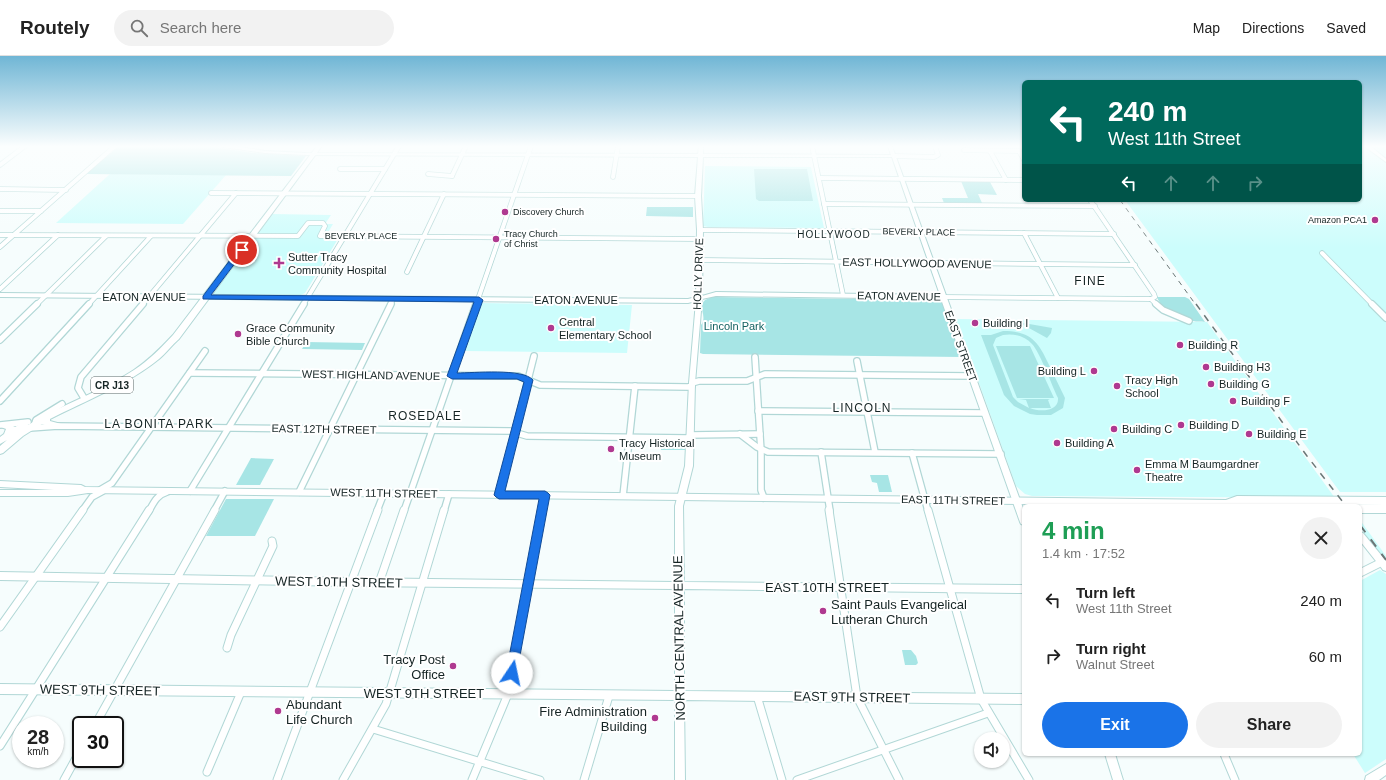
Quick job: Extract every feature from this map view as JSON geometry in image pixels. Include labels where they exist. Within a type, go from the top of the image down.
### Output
[{"type":"main road","name":"CR J13","points":[[0,441],[8,435],[83,397],[129,376],[159,356],[172,342],[203,297],[292,180]]},
{"type":"main road","name":"CR J13","points":[[1,450],[27,426],[62,404],[83,397]]},
{"type":"main road","points":[[48,416],[45,422],[58,426]]},
{"type":"main road","points":[[2,425],[11,428],[8,435]]},
{"type":"main road","name":"WEST 11TH STREET","points":[[0,484],[73,487],[88,490]]},
{"type":"main road","name":"WEST 11TH STREET","points":[[0,493],[68,493],[88,490],[102,490],[681,497]]},
{"type":"main road","name":"EAST 11TH STREET","points":[[681,497],[1229,504]]},
{"type":"main road","name":"EAST 11TH STREET","points":[[1224,503],[1237,500],[1337,503],[1386,501]]},
{"type":"main road","points":[[1362,509],[1386,509]]},
{"type":"street","points":[[0,247],[77,180]]},
{"type":"street","points":[[190,491],[379,180]]},
{"type":"street","points":[[379,583],[520,180]]},
{"type":"street","name":"HOLLY DRIVE","points":[[681,497],[689,466],[692,383],[699,298],[699,180]]},
{"type":"street","points":[[819,180],[843,295]]},
{"type":"street","name":"EAST STREET","points":[[902,180],[1022,516]]},
{"type":"street","points":[[984,180],[1022,180]]},
{"type":"street","points":[[0,189],[66,190]]},
{"type":"street","points":[[210,193],[698,196]]},
{"type":"street","points":[[83,397],[78,387],[81,377],[236,193]]},
{"type":"street","points":[[407,272],[444,194]]},
{"type":"street","points":[[1091,202],[1154,294],[1155,297],[1151,299],[1163,310],[1189,321]]},
{"type":"street","points":[[824,204],[1094,206]]},
{"type":"street","points":[[0,211],[41,211]]},
{"type":"street","name":"BEVERLY PLACE","points":[[0,235],[298,236],[308,223],[323,223],[325,226],[320,236],[700,239]]},
{"type":"street","name":"BEVERLY PLACE","points":[[700,230],[1114,234]]},
{"type":"street","points":[[1024,233],[1058,298]]},
{"type":"street","points":[[0,289],[58,235]]},
{"type":"street","points":[[0,340],[106,236]]},
{"type":"street","points":[[0,401],[151,236]]},
{"type":"street","points":[[1322,253],[1386,318]]},
{"type":"street","name":"EAST HOLLYWOOD AVENUE","points":[[699,260],[1135,265]]},
{"type":"street","name":"EATON AVENUE","points":[[0,295],[688,301],[716,294],[1151,299]]},
{"type":"street","points":[[299,492],[393,299]]},
{"type":"street","points":[[0,627],[92,498],[112,483],[205,351]]},
{"type":"street","points":[[499,495],[534,356]]},
{"type":"street","points":[[755,357],[761,451],[761,490],[764,498]]},
{"type":"street","points":[[856,361],[875,452]]},
{"type":"street","name":"WEST HIGHLAND AVENUE","points":[[190,373],[518,376],[540,385],[688,387],[692,386],[692,383],[703,380],[747,380],[765,374],[972,376]]},
{"type":"street","points":[[623,496],[635,386]]},
{"type":"street","points":[[758,411],[985,413]]},
{"type":"street","name":"EAST 12TH STREET","points":[[2,425],[510,431],[527,436],[688,438],[690,435],[760,434]]},
{"type":"street","points":[[740,434],[761,451],[1001,454]]},
{"type":"street","points":[[821,452],[840,587],[858,696],[899,780]]},
{"type":"street","points":[[912,453],[981,699],[1029,780]]},
{"type":"street","points":[[0,746],[156,499],[161,494],[168,491]]},
{"type":"street","points":[[100,716],[225,492]]},
{"type":"street","points":[[277,780],[384,493]]},
{"type":"street","points":[[344,780],[386,704],[449,494]]},
{"type":"street","points":[[472,780],[508,694],[545,495]]},
{"type":"street","name":"NORTH CENTRAL AVENUE","points":[[680,780],[678,585],[679,506],[681,497]]},
{"type":"street","points":[[1362,540],[1384,565],[1362,572]]},
{"type":"street","points":[[227,648],[230,638],[273,546],[272,541]]},
{"type":"street","name":"WEST 10TH STREET","points":[[0,576],[177,578],[379,583],[678,585]]},
{"type":"street","name":"EAST 10TH STREET","points":[[678,585],[1022,589]]},
{"type":"street","name":"WEST 9TH STREET","points":[[0,689],[680,696]]},
{"type":"street","points":[[207,772],[241,692]]},
{"type":"street","points":[[584,780],[609,696]]},
{"type":"street","name":"EAST 9TH STREET","points":[[680,696],[858,696],[1022,699]]},
{"type":"street","points":[[757,696],[782,780]]},
{"type":"street","points":[[797,780],[988,713]]},
{"type":"street","points":[[372,729],[540,780]]},
{"type":"street","points":[[1111,756],[1118,780]]},
{"type":"street","points":[[1225,756],[1235,780]]},
{"type":"street","points":[[64,780],[72,765]]},
{"type":"street","points":[[1370,780],[1386,769]]},
{"type":"shaded area","points":[[104,180],[222,180],[183,224],[56,223]]},
{"type":"shaded area","points":[[705,180],[814,180],[824,228],[708,227],[703,226]]},
{"type":"shaded area","points":[[1362,180],[1386,180],[1386,492],[1340,492],[1126,202],[1362,202]]},
{"type":"shaded area","name":"Sutter Tracy Community Hospital","points":[[272,214],[331,215],[325,224],[333,224],[327,234],[341,234],[305,293],[301,295],[212,294]]},
{"type":"shaded area","name":"Central Elementary School","points":[[481,303],[632,305],[627,353],[465,351]]},
{"type":"shaded area","name":"Tracy High School","points":[[956,319],[1207,322],[1335,498],[1032,496],[1025,494],[1016,486]]},
{"type":"shaded area","points":[[1362,523],[1386,556],[1386,563],[1362,530]]},
{"type":"shaded area","points":[[1380,570],[1386,574],[1386,759],[1365,773],[1354,756],[1362,756],[1362,580]]},
{"type":"green space","points":[[755,180],[809,180],[813,201],[759,201],[756,199]]},
{"type":"green space","points":[[961,181],[990,182],[997,195],[978,194],[982,203],[944,203],[942,198],[968,198]]},
{"type":"green space","points":[[647,207],[693,207],[693,217],[646,216]]},
{"type":"green space","name":"Lincoln Park","points":[[712,297],[939,300],[943,302],[957,347],[962,357],[703,354],[700,353],[701,325],[703,318],[701,305],[705,300]]},
{"type":"green space","points":[[1157,297],[1185,297],[1189,299],[1205,322],[1193,321],[1177,315],[1162,305]]},
{"type":"green space","points":[[1018,322],[1052,328],[1051,333],[1047,338]]},
{"type":"green space","points":[[1003,331],[1021,333],[1028,336],[1038,345],[1065,398],[1063,408],[1051,415],[1037,415],[1030,414],[1014,406],[1004,395],[981,335],[991,335]],"holes":[[[1007,334],[1022,337],[1029,341],[1035,348],[1058,398],[1057,403],[1052,408],[1048,410],[1030,408],[1051,408],[1048,400],[1050,399],[1019,399],[1026,400],[1029,408],[1018,402],[1013,397],[993,345],[996,338]]]},
{"type":"green space","points":[[306,342],[365,343],[362,350],[302,349]]},
{"type":"green space","points":[[996,346],[1030,346],[1054,398],[1017,398]]},
{"type":"green space","points":[[661,442],[685,442],[685,450],[661,450]]},
{"type":"green space","points":[[251,458],[274,459],[260,485],[236,485]]},
{"type":"green space","points":[[870,475],[888,475],[892,492],[879,492],[877,483],[872,482]]},
{"type":"green space","points":[[226,499],[274,499],[255,536],[206,536]]},
{"type":"green space","points":[[902,650],[911,650],[916,656],[918,663],[916,665],[905,665]]},
{"type":"railway","points":[[1121,202],[1196,305]]},
{"type":"railway","points":[[1196,304],[1307,456],[1344,504]]},
{"type":"railway","points":[[1362,528],[1386,560]]},
{"type":"place","name":"Discovery Church","points":[[505,212]]},
{"type":"place","name":"Amazon PCA1","points":[[1375,220]]},
{"type":"place","name":"Tracy Church of Christ","points":[[496,239]]},
{"type":"place","name":"Sutter Tracy Community Hospital","points":[[279,263]]},
{"type":"place","name":"Building I","points":[[975,323]]},
{"type":"place","name":"Central Elementary School","points":[[551,328]]},
{"type":"place","name":"Grace Community Bible Church","points":[[238,334]]},
{"type":"place","name":"Building R","points":[[1180,345]]},
{"type":"place","name":"Building H3","points":[[1206,367]]},
{"type":"place","name":"Building L","points":[[1094,371]]},
{"type":"place","name":"Building G","points":[[1211,384]]},
{"type":"place","name":"Tracy High School","points":[[1117,386]]},
{"type":"place","name":"Building F","points":[[1233,401]]},
{"type":"place","name":"Building D","points":[[1181,425]]},
{"type":"place","name":"Building C","points":[[1114,429]]},
{"type":"place","name":"Building E","points":[[1249,434]]},
{"type":"place","name":"Building A","points":[[1057,443]]},
{"type":"place","name":"Tracy Historical Museum","points":[[611,449]]},
{"type":"place","name":"Emma M Baumgardner Theatre","points":[[1137,470]]},
{"type":"place","name":"Saint Pauls Evangelical Lutheran Church","points":[[823,611]]},
{"type":"place","name":"Tracy Post Office","points":[[453,666]]},
{"type":"place","name":"Abundant Life Church","points":[[278,711]]},
{"type":"place","name":"Fire Administration Building","points":[[655,718]]},
{"type":"district","name":"HOLLYWOOD","points":[[834,234]]},
{"type":"district","name":"FINE","points":[[1090,281]]},
{"type":"district","name":"LINCOLN","points":[[862,408]]},
{"type":"district","name":"ROSEDALE","points":[[425,416]]},
{"type":"district","name":"LA BONITA PARK","points":[[159,424]]},
{"type":"route","points":[[242,250],[206,297],[479,300],[452,376],[518,376],[529,380],[499,495],[545,495],[512,673]]}]
